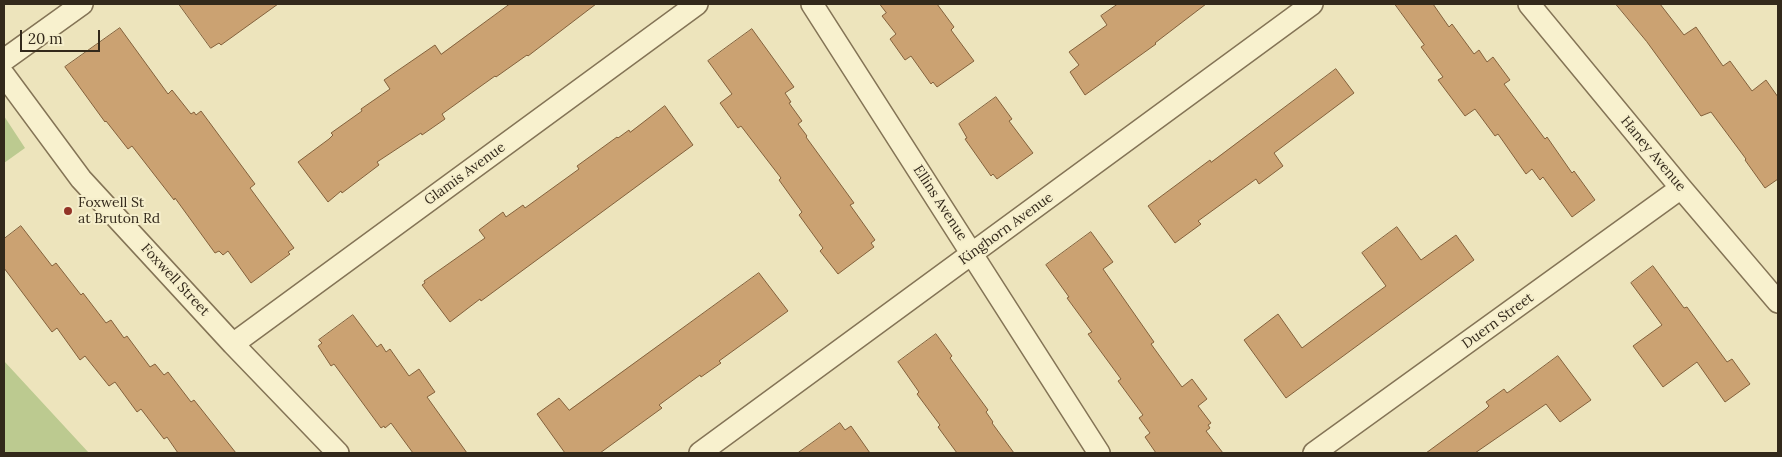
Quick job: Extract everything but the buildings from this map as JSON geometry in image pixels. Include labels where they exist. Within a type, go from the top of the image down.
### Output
[{"type":"street","points":[[4,60],[82,4]]},
{"type":"street","name":"Glamis Avenue","points":[[233,344],[697,4]]},
{"type":"street","name":"Ellins Avenue","points":[[812,4],[1099,453]]},
{"type":"street","name":"Kinghorn Avenue","points":[[700,453],[1312,4]]},
{"type":"street","name":"Haney Avenue","points":[[1529,4],[1778,302]]},
{"type":"street","name":"Foxwell Street","points":[[4,75],[82,179],[233,344],[338,453]]},
{"type":"street","name":"Duern Street","points":[[1314,453],[1681,188]]},
{"type":"green space","points":[[4,116],[25,148],[4,163]]},
{"type":"green space","points":[[4,361],[89,453],[4,453]]},
{"type":"place","name":"Foxwell St at Bruton Rd","points":[[68,211]]}]
